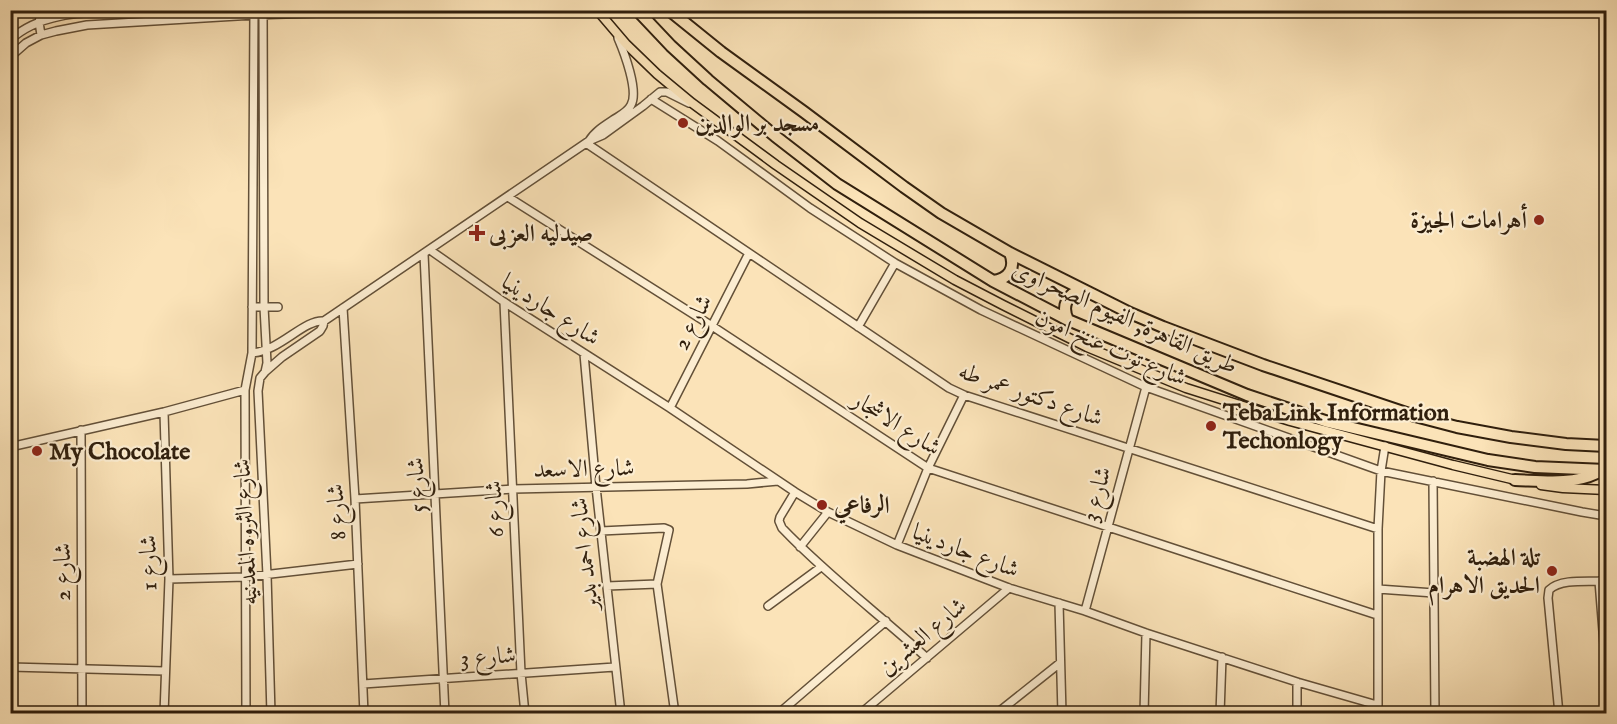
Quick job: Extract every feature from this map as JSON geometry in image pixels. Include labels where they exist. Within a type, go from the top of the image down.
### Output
[{"type":"highway","name":"طريق القاهرة, الفيوم الصحراوى","points":[[637,10],[688,62],[802,158],[837,183],[993,281],[1068,320],[1247,395],[1324,420],[1488,460],[1535,467],[1604,470]]},
{"type":"highway","name":"طريق القاهرة, الفيوم الصحراوى","points":[[669,10],[720,52],[922,200],[1010,253],[1130,313],[1263,365],[1415,416],[1511,437],[1606,446]]},
{"type":"highway","points":[[993,281],[1003,279],[1010,272],[1013,263],[1010,253]]},
{"type":"highway","points":[[1068,320],[1064,309],[1068,298],[1083,290]]},
{"type":"highway","points":[[1515,480],[1564,481],[1588,477],[1604,470]]},
{"type":"main road","points":[[597,10],[644,63],[692,103],[802,185],[860,224],[955,280],[1040,324],[1151,375],[1282,418],[1515,480],[1563,488],[1606,490]]},
{"type":"street","points":[[41,35],[39,22],[42,10]]},
{"type":"street","points":[[10,40],[27,27],[39,22],[78,14],[141,10]]},
{"type":"street","points":[[10,57],[26,43],[41,35],[66,28],[96,24],[254,13],[411,10]]},
{"type":"street","name":"شارع الثروه المعدنيه","points":[[246,714],[245,390],[252,353],[254,13]]},
{"type":"street","name":"شارع الثروه المعدنيه","points":[[263,13],[264,307],[267,363],[265,372],[260,378],[258,391],[271,714]]},
{"type":"street","points":[[588,142],[596,132],[627,111],[632,103],[630,72],[617,34]]},
{"type":"street","points":[[252,353],[267,350],[314,322],[324,321],[588,142],[603,135],[639,110],[656,93],[663,91],[692,103]]},
{"type":"street","name":"شارع توت عنخ امون","points":[[651,99],[718,141],[810,208],[895,263],[981,310],[1146,387],[1381,471],[1606,516]]},
{"type":"street","name":"شارع دكتور عمر طه","points":[[588,142],[858,327],[934,378],[964,395],[1378,529]]},
{"type":"street","name":"شارع الاشجار","points":[[508,197],[712,326],[928,468],[1377,615]]},
{"type":"street","name":"شارع جاردينيا","points":[[427,252],[670,408],[795,492],[828,512],[897,545],[1009,588],[1297,682],[1377,705]]},
{"type":"street","name":"شارع 5","points":[[427,252],[445,714]]},
{"type":"street","name":"شارع 2","points":[[670,408],[749,253]]},
{"type":"street","points":[[858,327],[895,263]]},
{"type":"street","name":"شارع 6","points":[[504,302],[521,673],[525,714]]},
{"type":"street","points":[[252,307],[278,307]]},
{"type":"street","name":"شارع 8","points":[[343,308],[355,499],[364,714]]},
{"type":"street","points":[[265,372],[320,331],[324,321]]},
{"type":"street","name":"شارع احمد بدير","points":[[584,354],[621,714]]},
{"type":"street","name":"شارع 3","points":[[1085,611],[1146,387]]},
{"type":"street","points":[[10,447],[164,412],[245,390]]},
{"type":"street","points":[[897,545],[928,468],[964,395]]},
{"type":"street","name":"شارع 1","points":[[164,412],[169,579],[165,714]]},
{"type":"street","name":"شارع 2","points":[[81,430],[82,714]]},
{"type":"street","points":[[1378,714],[1378,529],[1381,471],[1385,446]]},
{"type":"street","name":"شارع الاسعد","points":[[355,499],[513,489],[747,484],[779,481]]},
{"type":"street","points":[[1433,481],[1435,714]]},
{"type":"street","points":[[795,492],[780,517],[782,528],[821,567],[927,658]]},
{"type":"street","points":[[800,547],[828,512]]},
{"type":"street","points":[[601,531],[668,529],[657,584],[675,714]]},
{"type":"street","points":[[169,579],[246,577],[358,564]]},
{"type":"street","points":[[768,606],[821,567]]},
{"type":"street","points":[[1559,714],[1548,598],[1549,590],[1555,584],[1603,581],[1606,669]]},
{"type":"street","points":[[607,586],[657,584]]},
{"type":"street","name":"شارع العشرين","points":[[860,714],[1009,588]]},
{"type":"street","points":[[1378,589],[1434,593]]},
{"type":"street","points":[[1059,603],[1062,714]]},
{"type":"street","points":[[778,714],[886,621]]},
{"type":"street","points":[[1144,714],[1146,633]]},
{"type":"street","points":[[1220,714],[1222,657]]},
{"type":"street","points":[[996,714],[1060,663]]},
{"type":"street","points":[[10,667],[165,671]]},
{"type":"street","name":"شارع 3","points":[[363,684],[615,667]]},
{"type":"street","points":[[1297,682],[1297,714]]},
{"type":"place","name":"مسجد بر الوالدين","points":[[683,123]]},
{"type":"place","name":"أهرامات الجيزة","points":[[1539,220]]},
{"type":"place","name":"صيدليه العزبى","points":[[477,233]]},
{"type":"place","name":"TebaLink Information Techonlogy","points":[[1211,426]]},
{"type":"place","name":"My Chocolate","points":[[37,451]]},
{"type":"place","name":"الرفاعي","points":[[822,505]]},
{"type":"place","name":"تلة الهضبة الحديق الاهرام","points":[[1552,571]]}]
